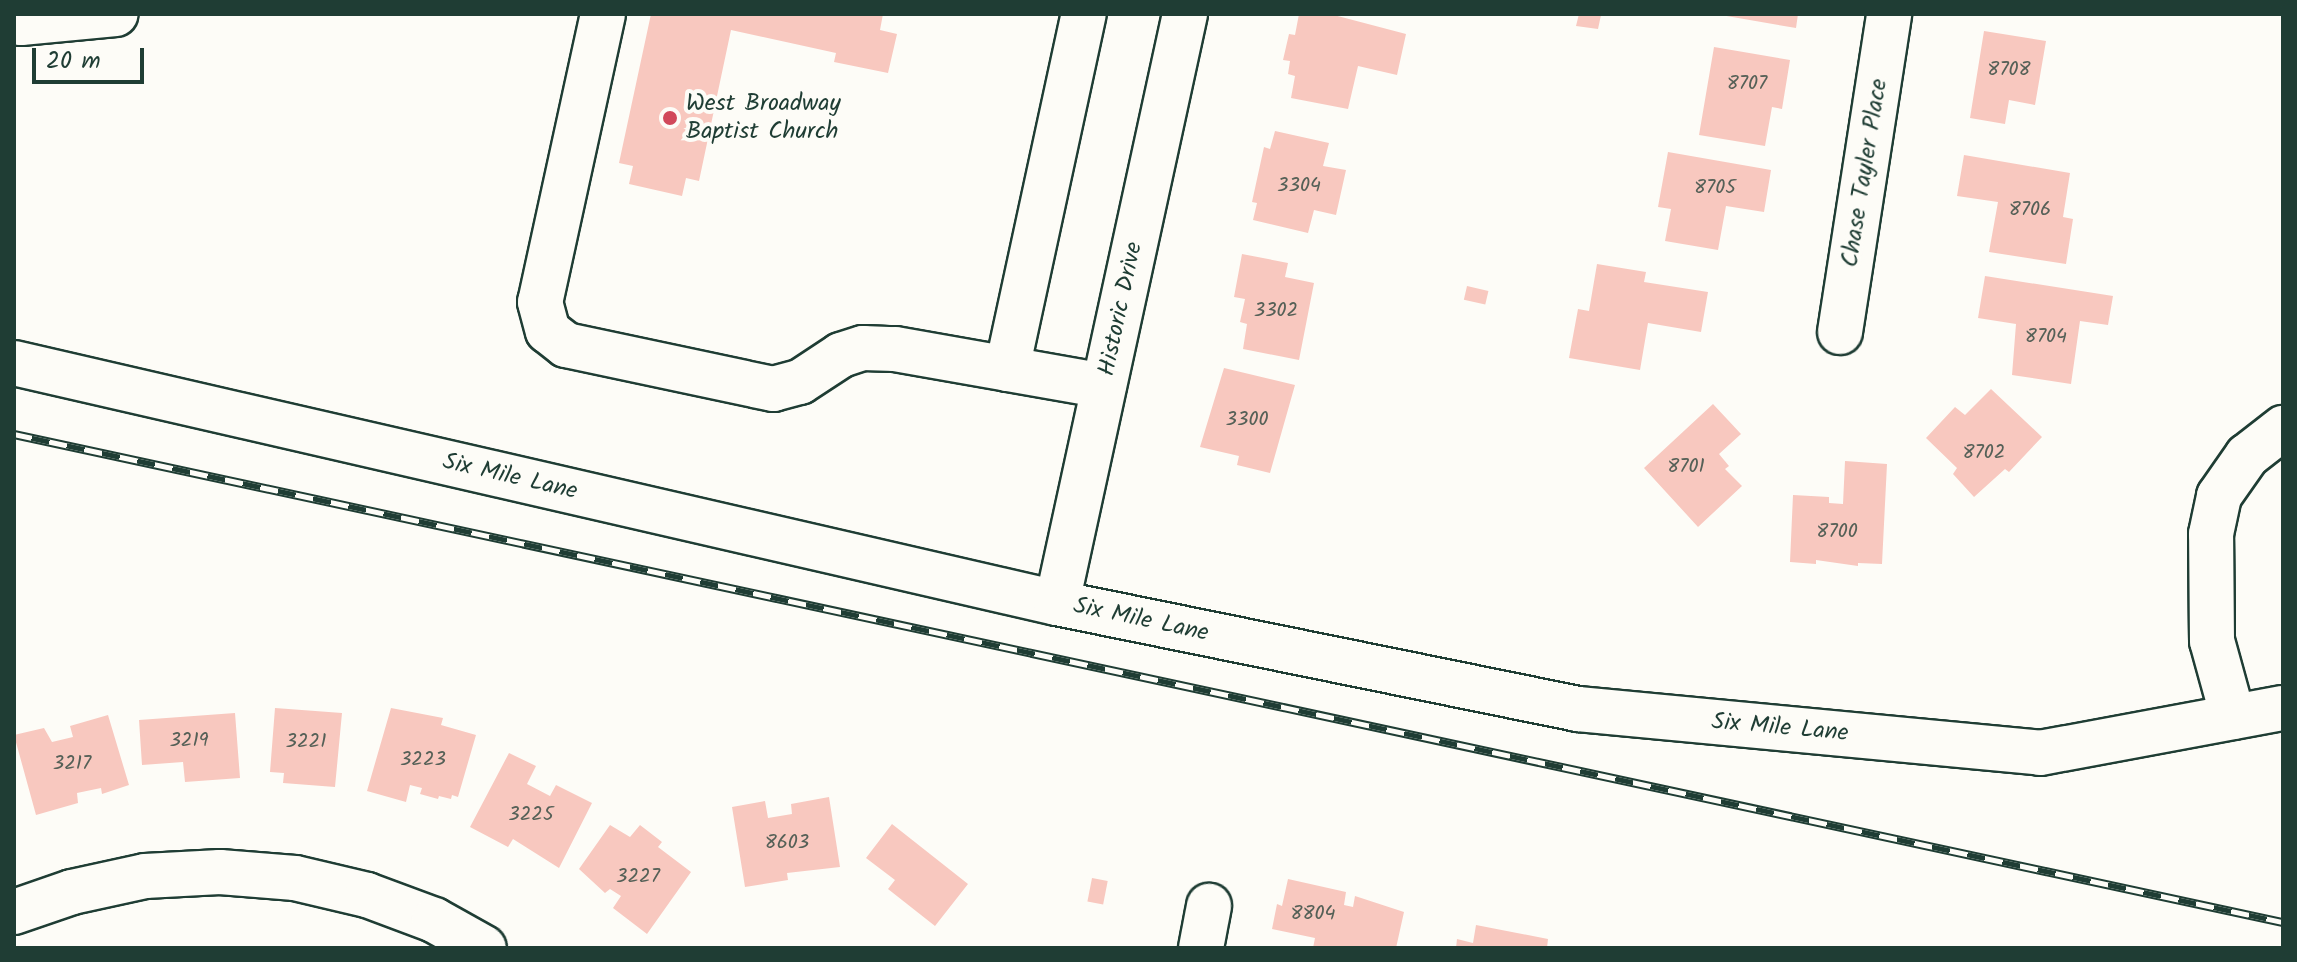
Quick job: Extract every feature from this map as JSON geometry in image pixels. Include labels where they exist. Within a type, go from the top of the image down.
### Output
[{"type":"street","points":[[14,21],[21,23],[116,14]]},
{"type":"street","points":[[603,14],[540,302],[548,331],[566,345],[773,389],[800,382],[841,355],[863,348],[895,349],[1104,386]]},
{"type":"street","points":[[1007,369],[1084,14]]},
{"type":"street","name":"Historic Drive","points":[[1057,603],[1185,14]]},
{"type":"street","name":"Chase Tayler Place","points":[[1840,332],[1889,14]]},
{"type":"street","name":"Six Mile Lane","points":[[14,363],[1057,603],[1563,706],[2040,753],[2283,708]]},
{"type":"street","points":[[2233,717],[2212,641],[2211,534],[2219,496],[2247,456],[2283,428]]},
{"type":"street","points":[[14,912],[72,892],[145,876],[220,872],[295,878],[367,895],[434,920],[484,948]]},
{"type":"street","points":[[1201,948],[1209,906]]},
{"type":"building","name":"West Broadway Baptist Church","points":[[651,14],[883,14],[880,30],[897,34],[888,73],[834,62],[836,53],[731,30],[699,181],[686,178],[682,196],[629,184],[633,166],[619,163]]},
{"type":"building","points":[[1299,14],[1330,14],[1406,34],[1397,75],[1358,66],[1348,109],[1291,98],[1295,76],[1288,74],[1290,61],[1283,60],[1289,34],[1295,35]]},
{"type":"building","points":[[1579,14],[1601,15],[1598,29],[1576,26]]},
{"type":"building","points":[[1715,14],[1798,14],[1796,28]]},
{"type":"building","points":[[1984,31],[2046,41],[2035,105],[2009,100],[2005,124],[1970,118]]},
{"type":"building","points":[[1714,47],[1790,60],[1782,109],[1772,107],[1765,146],[1699,135]]},
{"type":"building","points":[[1275,131],[1329,143],[1323,166],[1346,170],[1336,215],[1314,210],[1308,233],[1253,220],[1257,203],[1252,202],[1264,147],[1270,149]]},
{"type":"building","points":[[1668,152],[1771,170],[1764,212],[1726,206],[1718,250],[1665,241],[1671,209],[1658,207]]},
{"type":"building","points":[[1964,155],[2070,173],[2063,217],[2073,219],[2066,264],[1989,252],[1998,202],[1957,196]]},
{"type":"building","points":[[1242,254],[1288,263],[1285,277],[1314,283],[1299,360],[1243,349],[1247,324],[1240,322],[1245,299],[1234,297]]},
{"type":"building","points":[[1597,264],[1646,272],[1644,282],[1708,292],[1701,332],[1648,323],[1640,370],[1569,358],[1578,309],[1589,311]]},
{"type":"building","points":[[1985,276],[2113,296],[2108,325],[2080,321],[2071,384],[2012,375],[2016,324],[1978,318]]},
{"type":"building","points":[[1467,286],[1488,291],[1485,305],[1464,300]]},
{"type":"building","points":[[1224,368],[1295,385],[1270,473],[1237,465],[1239,456],[1200,447]]},
{"type":"building","points":[[1991,389],[2042,437],[2009,472],[2005,469],[1974,497],[1953,474],[1957,468],[1926,438],[1955,407],[1965,415]]},
{"type":"building","points":[[1713,404],[1741,434],[1719,454],[1729,466],[1725,469],[1742,486],[1698,527],[1644,468]]},
{"type":"building","points":[[1845,461],[1887,464],[1882,564],[1858,563],[1858,566],[1816,560],[1816,564],[1790,562],[1793,495],[1829,497],[1829,503],[1843,504]]},
{"type":"building","points":[[275,708],[342,713],[335,787],[283,783],[284,773],[270,772]]},
{"type":"building","points":[[391,708],[443,718],[441,725],[476,735],[458,797],[439,796],[438,799],[420,794],[422,788],[410,785],[406,802],[367,791]]},
{"type":"building","points":[[235,713],[240,778],[185,782],[183,762],[142,765],[139,720]]},
{"type":"building","points":[[108,715],[129,785],[102,794],[101,788],[77,793],[78,803],[36,815],[14,735],[44,728],[52,742],[73,737],[70,726]]},
{"type":"building","points":[[509,753],[536,766],[527,784],[550,796],[556,785],[592,803],[559,868],[513,839],[508,847],[470,827]]},
{"type":"building","points":[[829,797],[840,867],[787,873],[788,880],[745,887],[732,807],[765,801],[768,818],[792,814],[791,804]]},
{"type":"building","points":[[892,824],[968,884],[935,926],[888,889],[895,880],[866,858]]},
{"type":"building","points":[[610,825],[630,837],[640,825],[662,842],[658,847],[691,872],[647,934],[613,908],[621,896],[610,889],[605,893],[579,869]]},
{"type":"building","points":[[1092,878],[1108,881],[1103,905],[1087,902]]},
{"type":"building","points":[[1288,879],[1346,892],[1344,905],[1353,907],[1355,896],[1404,912],[1396,948],[1313,948],[1315,938],[1272,929],[1277,904],[1282,906]]},
{"type":"building","points":[[1476,925],[1548,939],[1547,948],[1456,948],[1457,939],[1473,943]]},
{"type":"railway","points":[[14,434],[2283,922]]},
{"type":"place","name":"West Broadway Baptist Church","points":[[670,118]]}]
